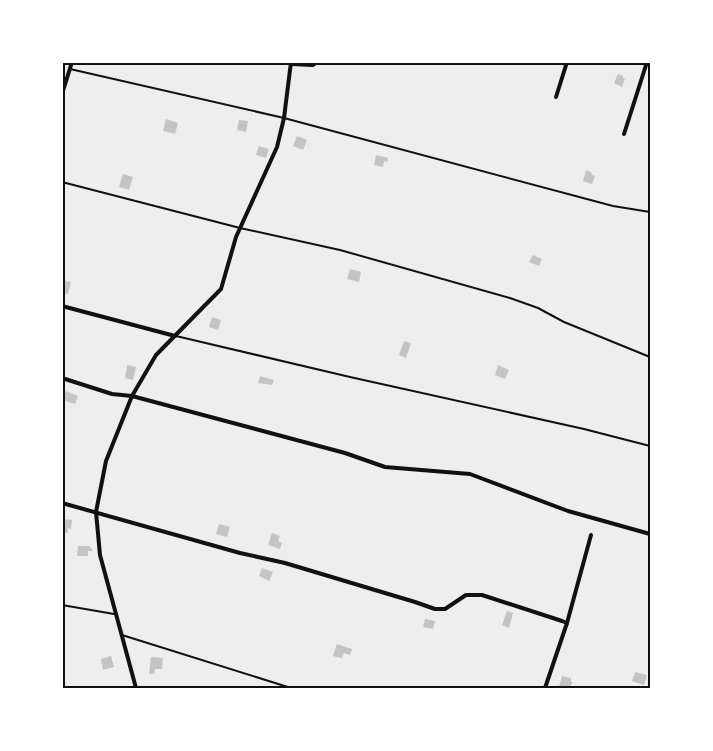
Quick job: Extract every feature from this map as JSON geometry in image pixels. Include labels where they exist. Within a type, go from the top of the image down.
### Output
[{"type":"street","points":[[62,94],[72,62]]},
{"type":"street","points":[[136,688],[100,555],[96,512],[106,461],[132,396],[156,355],[221,289],[236,237],[277,147],[284,118],[291,63],[313,65],[317,62]]},
{"type":"street","points":[[556,97],[567,62]]},
{"type":"street","points":[[624,134],[646,62]]},
{"type":"street","points":[[62,67],[70,69]]},
{"type":"street","points":[[62,306],[175,336]]},
{"type":"street","points":[[62,378],[112,394],[132,396],[345,453],[385,467],[470,474],[568,511],[650,534]]},
{"type":"street","points":[[62,503],[240,553],[285,563],[435,609],[445,609],[466,595],[482,595],[567,623]]},
{"type":"street","points":[[545,688],[567,623],[591,535]]},
{"type":"lane","points":[[70,69],[284,118],[613,206],[650,212]]},
{"type":"lane","points":[[62,182],[240,228],[340,250],[510,298],[538,308],[564,322],[650,357]]},
{"type":"lane","points":[[175,336],[584,429],[650,446]]},
{"type":"lane","points":[[62,605],[115,614]]},
{"type":"lane","points":[[120,634],[291,688]]},
{"type":"shaded area","points":[[62,63],[650,63],[650,688],[63,688]]},
{"type":"building","points":[[618,74],[625,79],[622,87],[614,83]]},
{"type":"building","points":[[166,119],[178,123],[175,134],[163,131]]},
{"type":"building","points":[[239,120],[248,121],[246,132],[237,130]]},
{"type":"building","points":[[297,136],[307,140],[303,150],[293,146]]},
{"type":"building","points":[[259,146],[269,149],[266,158],[256,155]]},
{"type":"building","points":[[376,155],[388,158],[387,162],[384,161],[383,167],[374,165]]},
{"type":"building","points":[[586,170],[595,176],[592,184],[583,181]]},
{"type":"building","points":[[123,174],[133,177],[129,190],[119,187]]},
{"type":"building","points":[[533,255],[542,259],[539,266],[529,262]]},
{"type":"building","points":[[350,269],[361,272],[359,282],[347,279]]},
{"type":"building","points":[[62,280],[71,282],[68,294],[62,293]]},
{"type":"building","points":[[212,317],[221,320],[218,330],[209,327]]},
{"type":"building","points":[[404,341],[411,343],[406,358],[399,355]]},
{"type":"building","points":[[127,365],[136,367],[133,380],[125,378]]},
{"type":"building","points":[[498,365],[509,370],[505,379],[495,375]]},
{"type":"building","points":[[260,376],[274,380],[272,385],[258,383]]},
{"type":"building","points":[[66,391],[78,396],[75,404],[63,400]]},
{"type":"building","points":[[62,519],[72,520],[71,529],[68,528],[68,533],[62,532]]},
{"type":"building","points":[[219,524],[230,527],[227,537],[216,534]]},
{"type":"building","points":[[272,533],[280,536],[278,541],[282,543],[280,549],[268,545]]},
{"type":"building","points":[[78,546],[90,546],[92,551],[88,551],[88,556],[77,556]]},
{"type":"building","points":[[262,568],[273,572],[269,581],[259,576]]},
{"type":"building","points":[[507,611],[513,613],[509,628],[502,625]]},
{"type":"building","points":[[425,619],[435,621],[433,629],[423,627]]},
{"type":"building","points":[[337,644],[352,649],[350,655],[344,653],[342,658],[333,656]]},
{"type":"building","points":[[111,656],[114,667],[103,670],[101,659]]},
{"type":"building","points":[[151,657],[163,658],[162,669],[155,669],[154,674],[149,674]]},
{"type":"building","points":[[635,672],[647,675],[644,685],[632,681]]},
{"type":"building","points":[[562,676],[571,678],[571,682],[573,682],[569,688],[559,687]]}]
